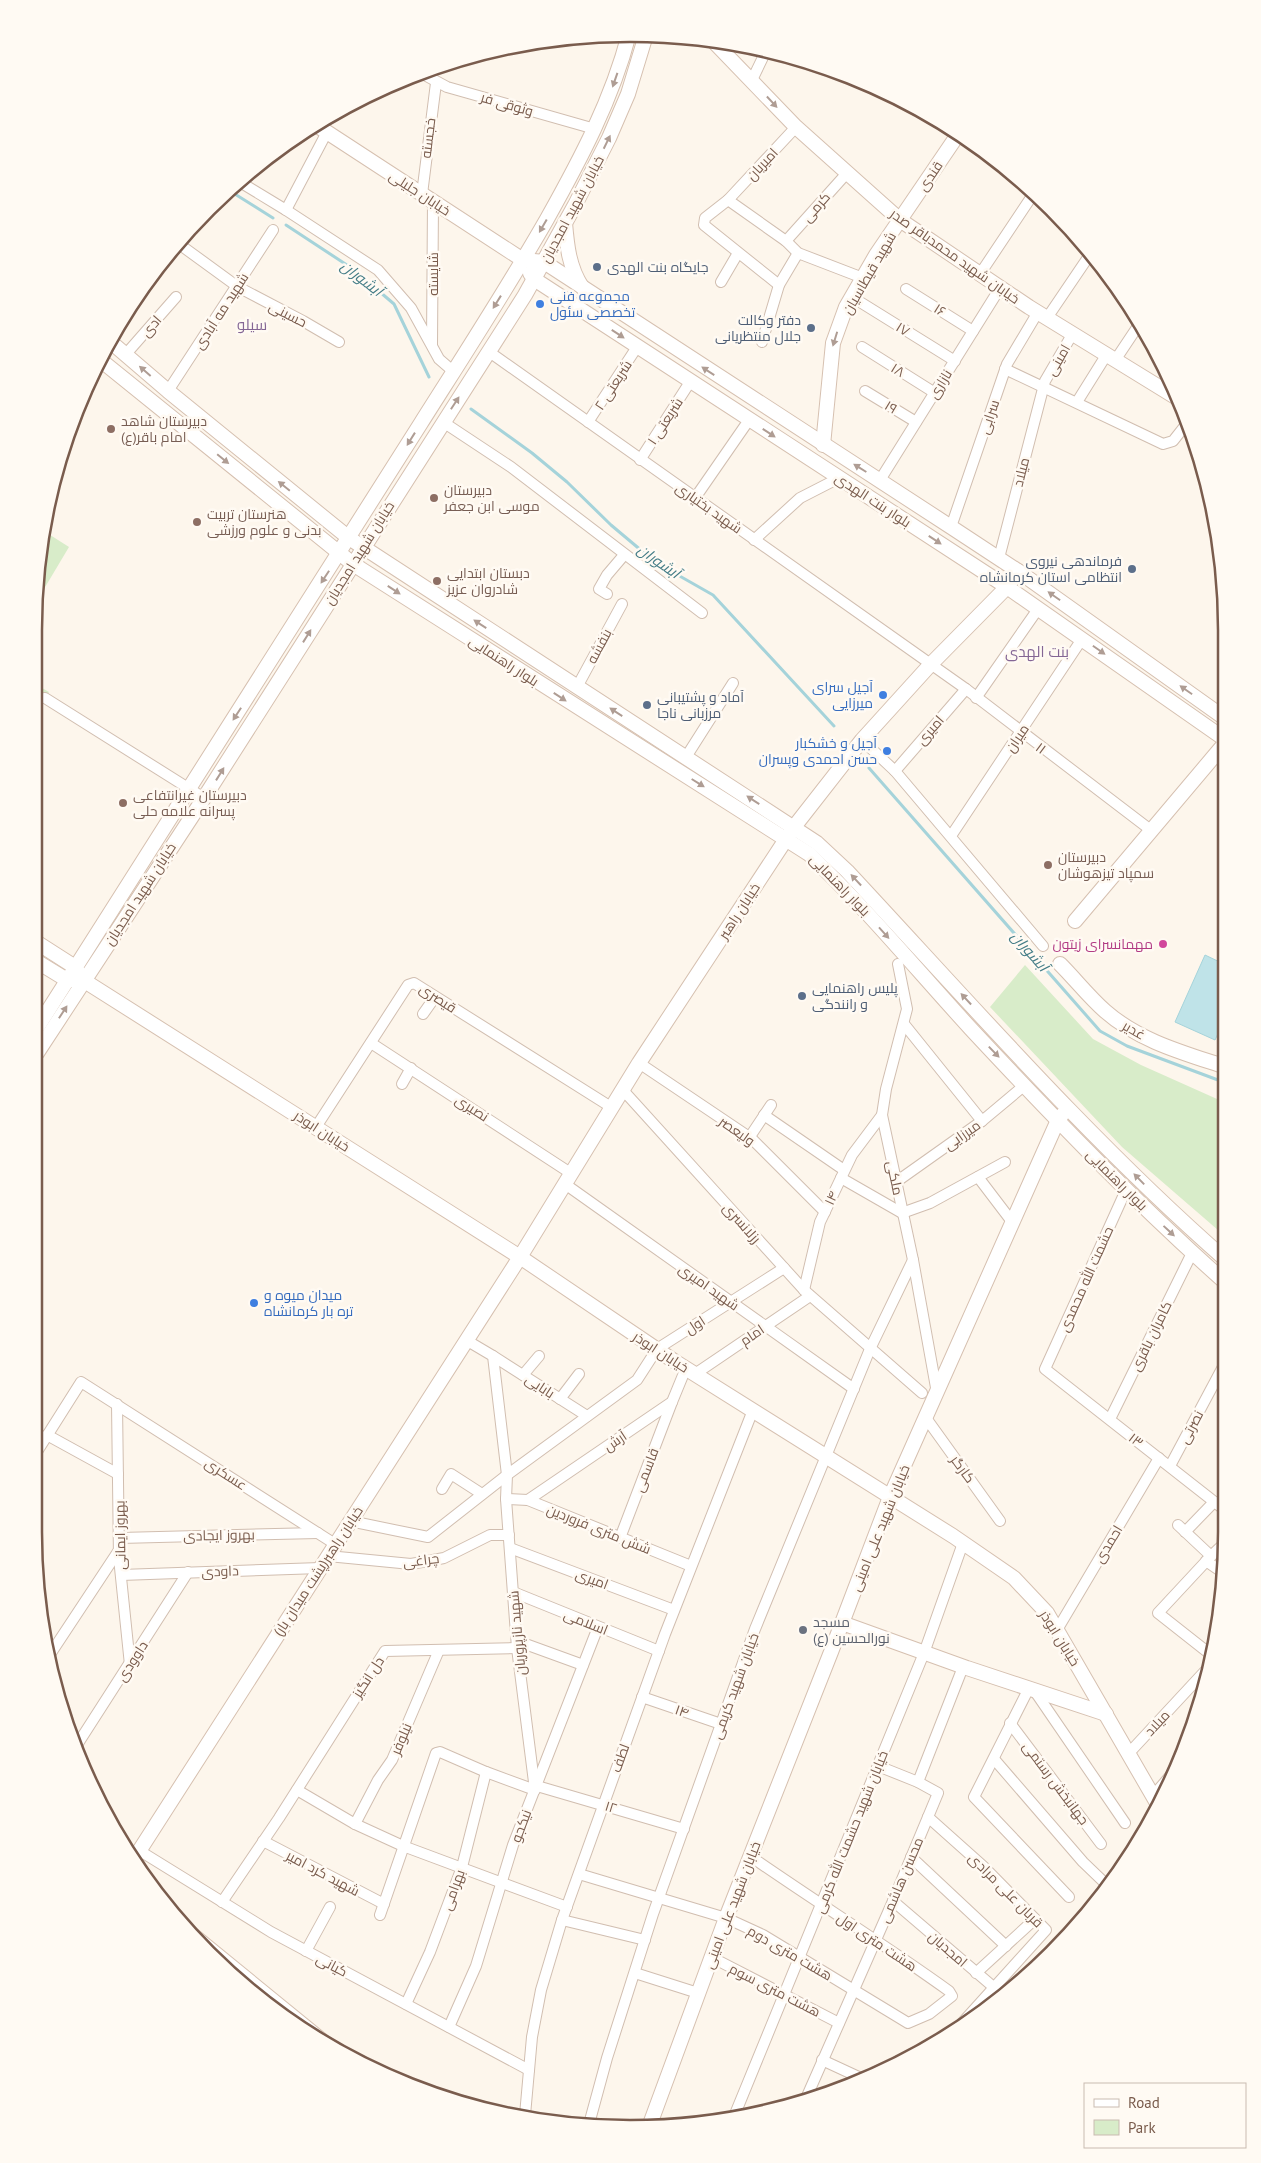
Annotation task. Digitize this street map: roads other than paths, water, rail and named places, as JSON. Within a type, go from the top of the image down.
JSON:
[{"type":"main road","name":"خیابان شهید امجدیان","points":[[42,1020],[339,554],[523,260],[575,169],[595,129],[608,100],[626,42]]},
{"type":"main road","name":"خیابان شهید امجدیان","points":[[42,1045],[204,798],[534,279],[609,138],[628,94],[644,43]]},
{"type":"main road","name":"خیابان شهید محمدباقر صدر","points":[[722,50],[796,127],[900,220],[1042,315],[1112,356],[1168,392]]},
{"type":"main road","name":"خیابان جلیلی","points":[[323,130],[523,260]]},
{"type":"main road","name":"قندی","points":[[900,220],[955,141]]},
{"type":"main road","name":"شهید قیطاسیان","points":[[823,445],[832,343],[852,297],[900,220]]},
{"type":"main road","points":[[565,223],[570,262],[584,290]]},
{"type":"main road","points":[[523,260],[544,262]]},
{"type":"main road","name":"بلوار بنت الهدی","points":[[523,260],[534,279],[1007,587],[1218,735]]},
{"type":"main road","name":"بلوار بنت الهدی","points":[[544,262],[725,382],[999,558],[1218,712]]},
{"type":"main road","name":"بلوار راهنمایی","points":[[116,346],[168,391],[349,538],[686,757],[790,833],[809,854],[846,888],[958,1015],[1058,1120],[1126,1190],[1218,1276]]},
{"type":"main road","name":"بلوار راهنمایی","points":[[106,364],[353,564],[790,833],[818,843],[847,871],[1146,1187],[1218,1253]]},
{"type":"main road","points":[[715,398],[725,382]]},
{"type":"main road","name":"خیابان راهبر","points":[[503,1283],[622,1088],[790,833],[862,740],[930,665],[1007,587],[1018,571]]},
{"type":"main road","points":[[1075,921],[1152,832],[1218,751]]},
{"type":"main road","points":[[42,946],[75,967],[84,980]]},
{"type":"main road","name":"غدیر","points":[[1060,964],[1105,1011],[1129,1028],[1158,1043],[1218,1064]]},
{"type":"main road","points":[[42,965],[67,980],[84,980]]},
{"type":"main road","name":"خیابان ابوذر","points":[[84,980],[520,1257],[690,1371],[890,1496],[1014,1578],[1047,1613],[1155,1799]]},
{"type":"main road","name":"خیابان شهید علی امینی","points":[[652,2119],[711,1957],[890,1496],[1058,1120],[1069,1107]]},
{"type":"main road","name":"خیابان راهبر(پشت میدان بار)","points":[[138,1853],[503,1283]]},
{"type":"main road","points":[[842,1623],[963,1667],[1106,1714]]},
{"type":"street","points":[[752,80],[763,58]]},
{"type":"street","name":"وثوقی فر","points":[[429,78],[436,83],[595,129]]},
{"type":"street","name":"خجسته","points":[[428,198],[436,83]]},
{"type":"street","name":"امیریان","points":[[738,253],[704,226],[705,218],[728,200],[796,127]]},
{"type":"street","points":[[286,210],[321,131]]},
{"type":"street","name":"کرمی","points":[[786,241],[846,173]]},
{"type":"street","points":[[246,186],[378,270],[412,308],[439,359],[454,372]]},
{"type":"street","name":"شایسته","points":[[428,198],[432,347]]},
{"type":"street","points":[[980,274],[1030,199]]},
{"type":"street","points":[[728,200],[786,241],[798,253],[863,278]]},
{"type":"street","name":"شهید مه آبادی","points":[[168,391],[274,230]]},
{"type":"street","name":"حسینی","points":[[185,247],[238,287],[339,342]]},
{"type":"street","points":[[721,282],[738,253],[779,285]]},
{"type":"street","points":[[762,342],[779,285],[798,253]]},
{"type":"street","name":"سرابی","points":[[951,526],[1005,369],[1042,315],[1086,260]]},
{"type":"street","name":"نازاری","points":[[880,480],[1000,288]]},
{"type":"street","name":"۱۶","points":[[906,289],[974,331]]},
{"type":"street","name":"ادی","points":[[126,354],[176,297]]},
{"type":"street","name":"۱۷","points":[[852,297],[954,361]]},
{"type":"street","points":[[1077,402],[1135,329]]},
{"type":"street","name":"امینی","points":[[1043,386],[1073,333]]},
{"type":"street","name":"شریعتی ۲","points":[[588,422],[638,347]]},
{"type":"street","name":"۱۸","points":[[862,347],[935,393]]},
{"type":"street","name":"شهید بختیاری","points":[[488,351],[930,665]]},
{"type":"street","points":[[1005,369],[1164,444],[1173,441],[1183,429]]},
{"type":"street","name":"شریعتی ۱","points":[[640,460],[690,382]]},
{"type":"street","name":"میلاد","points":[[999,558],[1043,386]]},
{"type":"street","name":"۱۹","points":[[865,391],[916,422]]},
{"type":"street","points":[[695,498],[749,420]]},
{"type":"street","points":[[442,422],[511,467],[702,613]]},
{"type":"street","points":[[754,540],[800,498],[839,478]]},
{"type":"street","points":[[607,594],[598,589],[607,574],[624,555]]},
{"type":"street","name":"بنفشه","points":[[577,687],[622,604]]},
{"type":"street","points":[[976,698],[1038,609]]},
{"type":"street","name":"میران","points":[[951,836],[1082,638]]},
{"type":"street","name":"۱۱","points":[[930,665],[966,689],[1152,832]]},
{"type":"street","points":[[686,757],[733,683]]},
{"type":"street","name":"امیری","points":[[895,771],[966,689]]},
{"type":"street","points":[[45,698],[204,798]]},
{"type":"street","points":[[862,740],[895,771],[1043,946]]},
{"type":"street","name":"ملکی","points":[[898,964],[907,1009],[886,1089],[882,1115],[913,1260],[937,1394]]},
{"type":"street","name":"قیصری","points":[[316,1127],[410,983],[414,983],[612,1107]]},
{"type":"street","points":[[423,1014],[434,996]]},
{"type":"street","points":[[904,1024],[982,1121]]},
{"type":"street","name":"نصیری","points":[[371,1043],[411,1068],[568,1179]]},
{"type":"street","name":"ولیعصر","points":[[639,1062],[749,1138],[825,1212]]},
{"type":"street","points":[[402,1084],[411,1068]]},
{"type":"street","name":"میرزایی","points":[[896,1182],[982,1121],[1025,1085]]},
{"type":"street","name":"رزلانسری","points":[[622,1088],[807,1293],[922,1393]]},
{"type":"street","points":[[749,1138],[771,1105]]},
{"type":"street","name":"۱۴","points":[[807,1293],[820,1222],[852,1154],[882,1115]]},
{"type":"street","points":[[764,1116],[842,1174],[902,1213],[930,1203],[1005,1162]]},
{"type":"street","points":[[978,1177],[1013,1223]]},
{"type":"street","name":"شهید امیری","points":[[568,1179],[731,1302],[854,1389]]},
{"type":"street","name":"حشمت الله محمدی","points":[[1045,1369],[1126,1190]]},
{"type":"street","name":"کامران باقری","points":[[1110,1419],[1192,1253]]},
{"type":"street","name":"خیابان شهید کریمی","points":[[590,2119],[607,2058],[659,1898],[755,1629],[870,1349],[913,1260]]},
{"type":"street","name":"اول","points":[[657,1349],[784,1268]]},
{"type":"street","name":"امام","points":[[690,1371],[765,1326],[807,1293]]},
{"type":"street","points":[[466,1340],[494,1356]]},
{"type":"street","points":[[350,1521],[428,1537],[507,1475],[637,1380],[657,1349]]},
{"type":"street","name":"بابایی","points":[[494,1356],[587,1416]]},
{"type":"street","name":"شهید نازپروریان","points":[[494,1356],[507,1475],[506,1499],[517,1644],[536,1788]]},
{"type":"street","points":[[523,1375],[539,1356]]},
{"type":"street","name":"۱۳","points":[[1045,1369],[1218,1505]]},
{"type":"street","points":[[672,1402],[690,1371]]},
{"type":"street","points":[[560,1399],[579,1374]]},
{"type":"street","name":"نصرتی","points":[[1170,1466],[1218,1377]]},
{"type":"street","name":"عسکری","points":[[47,1435],[81,1382],[318,1533],[331,1550]]},
{"type":"street","name":"آرش","points":[[528,1500],[672,1402]]},
{"type":"street","name":"قاسمی","points":[[620,1538],[672,1402]]},
{"type":"street","name":"بهروز ایمانی","points":[[117,1404],[121,1575],[130,1665]]},
{"type":"street","name":"لطف","points":[[525,2110],[532,2036],[541,1990],[562,1920],[674,1610],[753,1410]]},
{"type":"street","name":"کارگر","points":[[926,1418],[1000,1521]]},
{"type":"street","points":[[42,1443],[47,1435],[118,1474]]},
{"type":"street","name":"احمدی","points":[[1057,1630],[1159,1458]]},
{"type":"street","points":[[442,1489],[450,1474],[482,1494]]},
{"type":"street","name":"شش متری فروردین","points":[[506,1499],[528,1500],[691,1566]]},
{"type":"street","points":[[1214,1502],[1182,1529],[1217,1566]]},
{"type":"street","name":"بهروز ایجادی","points":[[120,1544],[318,1533]]},
{"type":"street","name":"چراغی","points":[[331,1550],[411,1564],[444,1558],[490,1535],[509,1535]]},
{"type":"street","name":"خیابان شهید حشمت الله کرمی","points":[[737,2110],[924,1653],[963,1543]]},
{"type":"street","points":[[54,1648],[120,1544]]},
{"type":"street","name":"امیری","points":[[510,1548],[674,1610]]},
{"type":"street","points":[[1206,1651],[1158,1613],[1218,1550]]},
{"type":"street","name":"داودی","points":[[121,1575],[320,1568]]},
{"type":"street","name":"داوودی","points":[[80,1740],[188,1572]]},
{"type":"street","name":"اسلامی","points":[[513,1592],[659,1651]]},
{"type":"street","name":"نیکجو","points":[[449,2027],[476,1966],[514,1845],[598,1627]]},
{"type":"street","points":[[517,1644],[583,1665]]},
{"type":"street","name":"دل انگیز","points":[[222,1902],[297,1790],[381,1655],[385,1652],[517,1644]]},
{"type":"street","name":"نیلوفر","points":[[355,1824],[378,1780],[392,1760],[438,1650]]},
{"type":"street","points":[[878,1766],[918,1782],[963,1667]]},
{"type":"street","name":"میلاد","points":[[1129,1753],[1200,1676]]},
{"type":"street","points":[[1069,1897],[974,1797],[1010,1723],[1032,1689],[1125,1823]]},
{"type":"street","name":"۱۴","points":[[642,1697],[721,1724]]},
{"type":"street","name":"جهانبخش رستمی","points":[[1010,1723],[1101,1844]]},
{"type":"street","points":[[380,1915],[436,1753],[440,1752],[486,1772],[536,1788]]},
{"type":"street","points":[[994,1759],[1083,1862],[1103,1881]]},
{"type":"street","name":"بهرامی","points":[[406,2004],[430,1952],[462,1867],[486,1772]]},
{"type":"street","name":"محسن هاشمی","points":[[810,2092],[822,2060],[893,1901],[938,1793],[918,1782]]},
{"type":"street","name":"۱۲","points":[[536,1788],[604,1805],[684,1829]]},
{"type":"street","points":[[297,1790],[355,1824],[403,1846],[567,1907]]},
{"type":"street","name":"قربان علی مرادی","points":[[928,1817],[984,1867],[1046,1930],[974,2009]]},
{"type":"street","name":"شهید کرد امیر","points":[[263,1841],[384,1904]]},
{"type":"street","name":"هشت متری اول","points":[[750,1856],[820,1905],[875,1938],[949,1991],[952,1996]]},
{"type":"street","name":"کیانی","points":[[141,1857],[222,1902],[271,1932],[529,2070]]},
{"type":"street","points":[[911,1857],[1006,1946]]},
{"type":"street","name":"هشت متری دوم","points":[[579,1874],[726,1918],[763,1935],[908,2023],[929,2014],[952,1996]]},
{"type":"street","name":"امجدیان","points":[[893,1901],[998,1991]]},
{"type":"street","points":[[306,1951],[330,1907]]},
{"type":"street","points":[[976,1973],[1035,1919]]},
{"type":"street","points":[[562,1920],[645,1940]]},
{"type":"street","name":"هشت متری سوم","points":[[711,1957],[839,2022]]},
{"type":"street","points":[[635,1973],[698,1993]]},
{"type":"street","points":[[822,2060],[856,2076]]},
{"type":"water","points":[[1205,955],[1218,961],[1218,1034],[1215,1040],[1175,1022]]},
{"type":"waterway","name":"آبشوران","points":[[236,195],[273,218]]},
{"type":"waterway","name":"آبشوران","points":[[286,225],[353,269],[394,304],[429,377]]},
{"type":"waterway","name":"آبشوران","points":[[471,409],[532,453],[567,482],[611,525],[655,562],[713,595],[834,726]]},
{"type":"waterway","name":"آبشوران","points":[[869,768],[1100,1031],[1127,1046],[1218,1080]]},
{"type":"place","name":"جایگاه بنت الهدی","points":[[597,267]]},
{"type":"place","name":"مجموعه فنی تخصصی سئول","points":[[540,304]]},
{"type":"place","name":"دفتر وکالت جلال منتظریانی","points":[[811,328]]},
{"type":"place","name":"دبیرستان شاهد امام باقر(ع)","points":[[111,429]]},
{"type":"place","name":"دبیرستان موسی ابن جعفر","points":[[434,498]]},
{"type":"place","name":"هنرستان تربیت بدنی و علوم ورزشی","points":[[197,522]]},
{"type":"place","name":"فرماندهی نیروی انتظامی استان کرمانشاه","points":[[1132,569]]},
{"type":"place","name":"دبستان ابتدایی شادروان عزیز","points":[[437,581]]},
{"type":"place","name":"آجیل سرای میرزایی","points":[[883,695]]},
{"type":"place","name":"آماد و پشتیبانی مرزبانی ناجا","points":[[647,705]]},
{"type":"place","name":"آجیل و خشکبار حسن احمدی وپسران","points":[[887,751]]},
{"type":"place","name":"دبیرستان غیرانتفاعی پسرانه علامه حلی","points":[[123,803]]},
{"type":"place","name":"دبیرستان سمپاد تیزهوشان","points":[[1048,865]]},
{"type":"place","name":"مهمانسرای زیتون","points":[[1163,944]]},
{"type":"place","name":"پلیس راهنمایی و رانندگی","points":[[802,996]]},
{"type":"place","name":"میدان میوه و تره بار کرمانشاه","points":[[254,1303]]},
{"type":"place","name":"مسجد نورالحسین (ع)","points":[[803,1630]]},
{"type":"district","name":"سیلو","points":[[252,324]]},
{"type":"district","name":"بنت الهدی","points":[[1037,651]]}]
